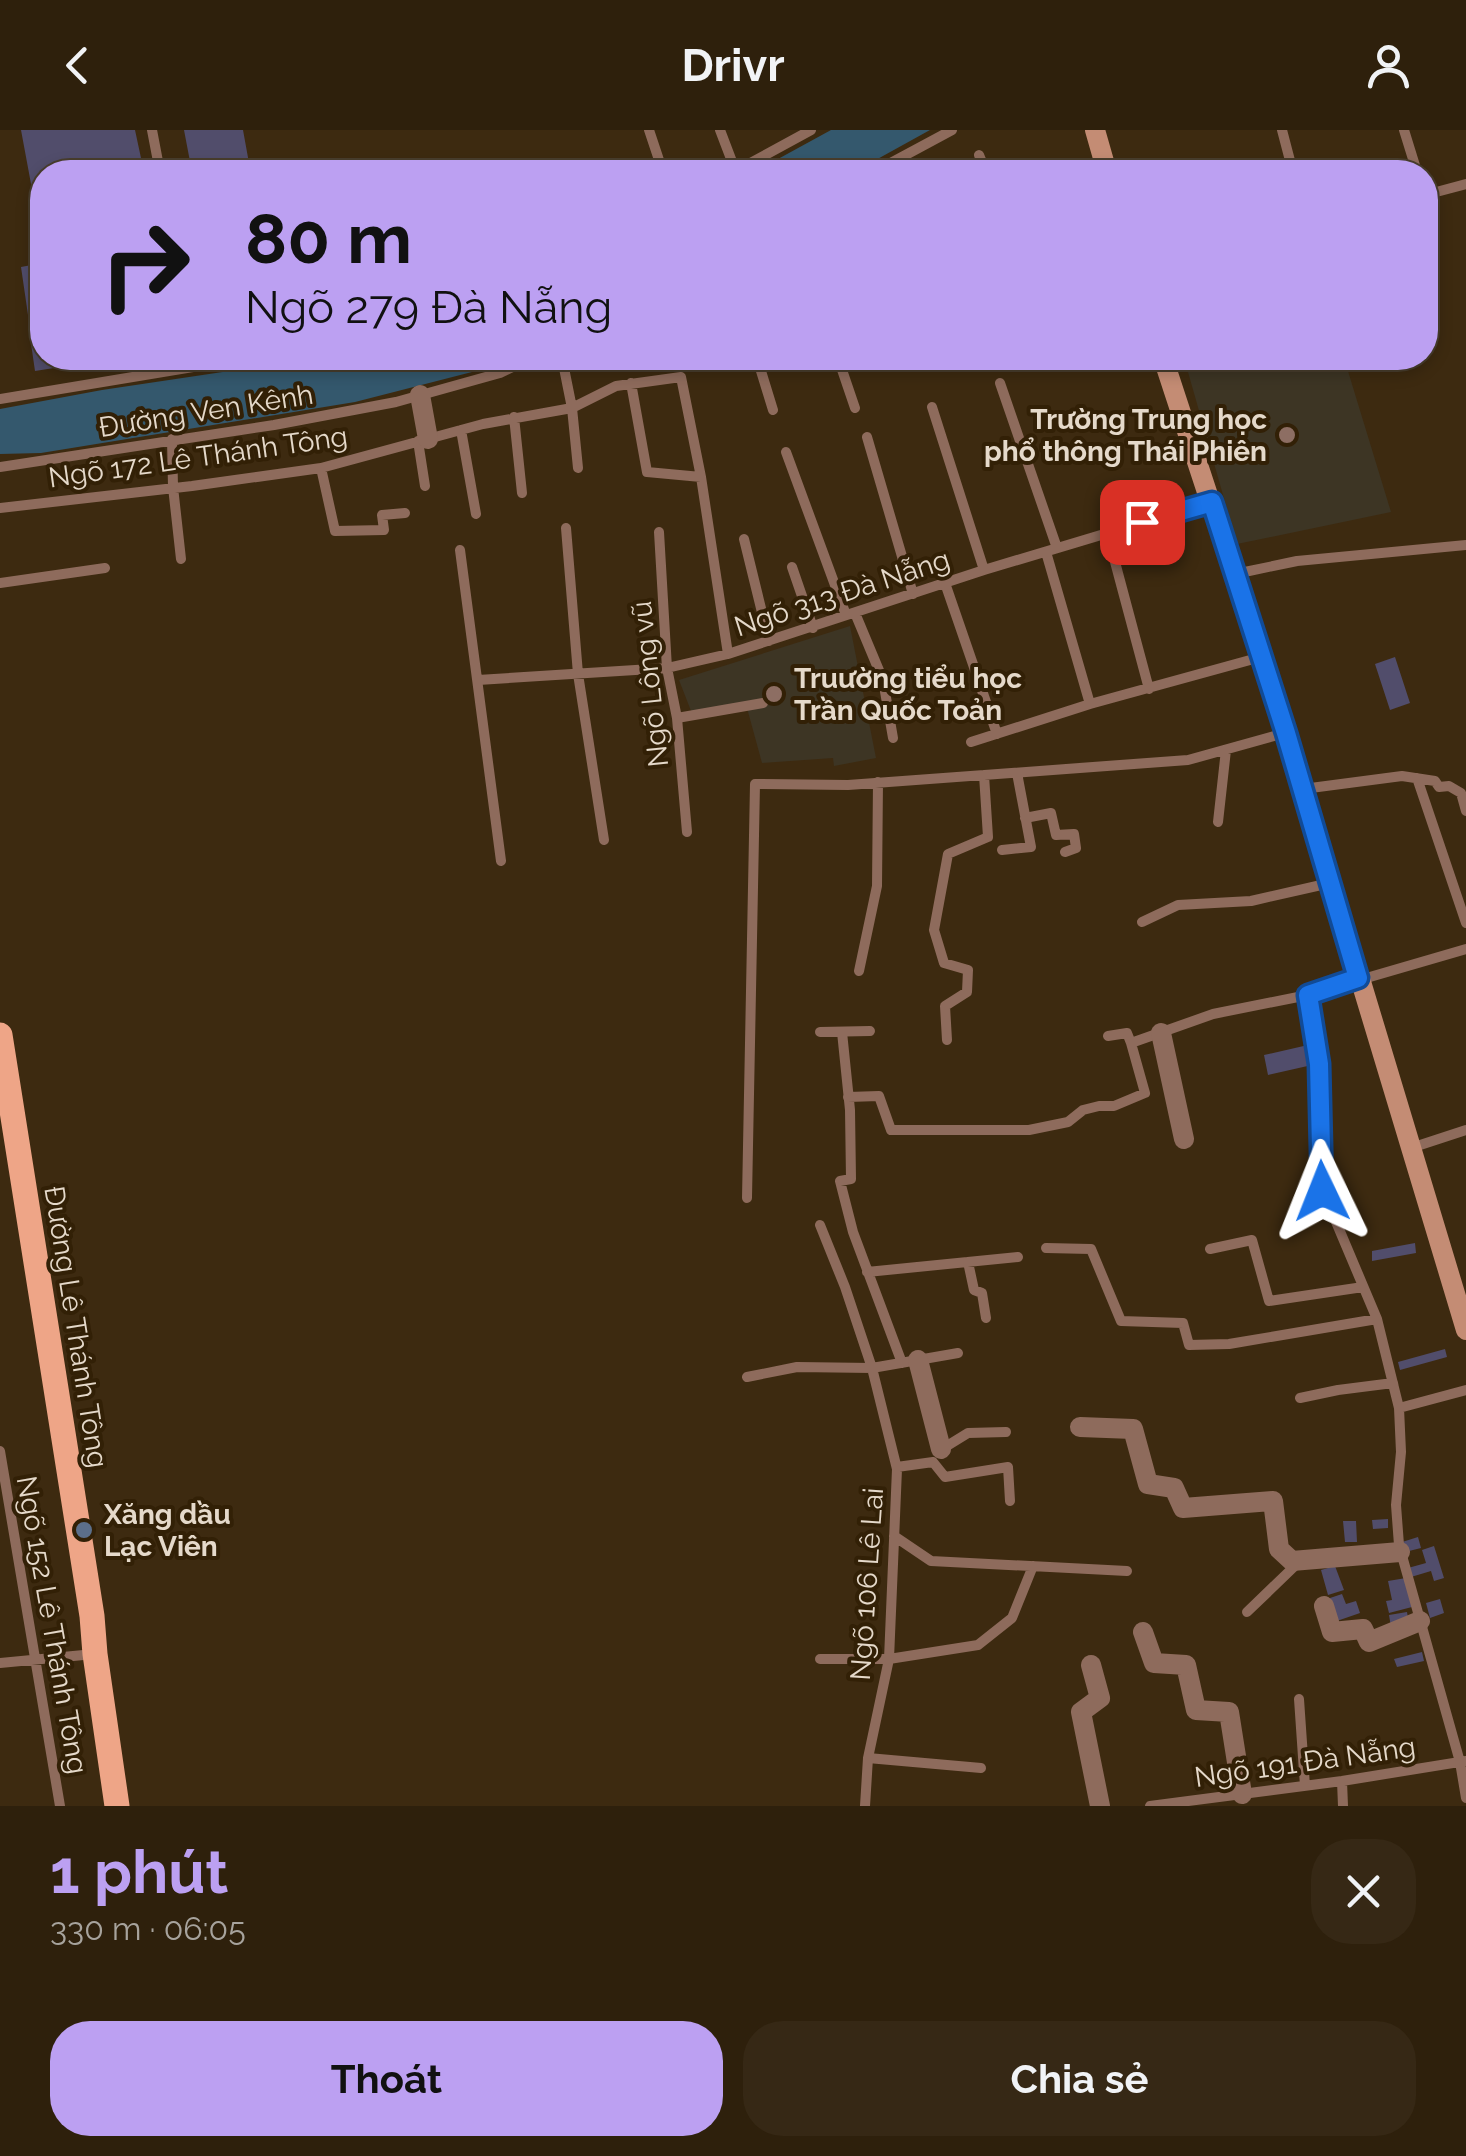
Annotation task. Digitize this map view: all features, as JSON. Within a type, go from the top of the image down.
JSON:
[{"type":"main road","points":[[1095,130],[1104,160]]},
{"type":"main road","points":[[1168,370],[1286,733],[1464,1318]]},
{"type":"main road","name":"Đường Lê Thánh Tông","points":[[0,1036],[92,1616],[118,1806]]},
{"type":"street","points":[[420,396],[423,440]]},
{"type":"street","points":[[1160,1032],[1184,1139]]},
{"type":"street","points":[[910,1361],[937,1456]]},
{"type":"street","points":[[1080,1427],[1133,1429],[1148,1484],[1174,1488],[1183,1508],[1272,1501],[1279,1549],[1292,1561],[1400,1552]]},
{"type":"street","points":[[1324,1606],[1332,1632],[1363,1630],[1370,1642],[1420,1621]]},
{"type":"street","points":[[1144,1632],[1154,1663],[1186,1666],[1196,1710],[1229,1712],[1242,1794]]},
{"type":"street","points":[[1091,1665],[1100,1698],[1081,1712],[1100,1806]]},
{"type":"lane","points":[[152,130],[158,160]]},
{"type":"lane","points":[[649,130],[659,160]]},
{"type":"lane","points":[[720,130],[731,160]]},
{"type":"lane","points":[[754,160],[794,134],[811,130]]},
{"type":"lane","points":[[896,160],[952,130]]},
{"type":"lane","points":[[1282,130],[1290,160]]},
{"type":"lane","points":[[1404,130],[1413,160]]},
{"type":"lane","points":[[979,155],[981,160]]},
{"type":"lane","points":[[1438,192],[1466,184]]},
{"type":"lane","points":[[0,399],[150,370]]},
{"type":"lane","name":"Đường Ven Kênh","points":[[0,467],[315,418],[420,396],[506,370]]},
{"type":"lane","points":[[564,370],[578,468]]},
{"type":"lane","points":[[761,370],[773,410]]},
{"type":"lane","points":[[842,370],[855,408]]},
{"type":"lane","name":"Ngõ 172 Lê Thánh Tông","points":[[0,508],[321,468],[461,430],[572,408],[616,386],[681,377],[700,477]]},
{"type":"lane","points":[[631,384],[647,472],[700,477],[728,654]]},
{"type":"lane","points":[[1000,384],[1051,550],[1090,704]]},
{"type":"lane","points":[[932,407],[984,570]]},
{"type":"lane","points":[[514,418],[522,494]]},
{"type":"lane","points":[[461,430],[476,514]]},
{"type":"lane","points":[[867,437],[913,594]]},
{"type":"lane","points":[[172,439],[172,487],[181,559]]},
{"type":"lane","points":[[423,440],[425,486]]},
{"type":"lane","points":[[786,452],[850,614],[883,680],[893,738]]},
{"type":"lane","points":[[321,468],[335,530],[384,530],[382,515],[405,512]]},
{"type":"lane","name":"Ngõ 313 Đà Nẵng","points":[[478,680],[667,668],[728,654],[945,582],[1212,502]]},
{"type":"lane","points":[[566,528],[578,674],[604,840]]},
{"type":"lane","name":"Ngõ Lông vũ","points":[[659,532],[667,668],[677,718],[687,832]]},
{"type":"lane","points":[[1107,532],[1149,689]]},
{"type":"lane","points":[[744,539],[769,641]]},
{"type":"lane","points":[[1235,574],[1297,561],[1466,545]]},
{"type":"lane","points":[[460,550],[501,861]]},
{"type":"lane","points":[[792,567],[812,628]]},
{"type":"lane","points":[[0,583],[105,568]]},
{"type":"lane","points":[[945,582],[996,734]]},
{"type":"lane","points":[[971,742],[1090,704],[1262,657]]},
{"type":"lane","points":[[677,718],[763,703]]},
{"type":"lane","points":[[747,1198],[755,784],[878,782],[1188,760],[1286,733]]},
{"type":"lane","points":[[1218,822],[1226,750]]},
{"type":"lane","points":[[1002,850],[1031,847],[1016,773]]},
{"type":"lane","points":[[948,1040],[945,1006],[967,992],[968,970],[944,963],[934,930],[948,854],[988,837],[984,775]]},
{"type":"lane","points":[[1303,789],[1402,776],[1417,778],[1435,781],[1439,787],[1450,786],[1460,794],[1466,811]]},
{"type":"lane","points":[[1417,778],[1466,923]]},
{"type":"lane","points":[[858,971],[876,886],[878,782]]},
{"type":"lane","points":[[1025,818],[1051,813],[1056,836],[1074,834],[1076,848],[1066,852]]},
{"type":"lane","points":[[1142,922],[1178,905],[1251,900],[1330,883]]},
{"type":"lane","points":[[1132,1043],[1213,1014],[1308,995],[1466,949]]},
{"type":"lane","points":[[1308,995],[1319,1064],[1322,1191],[1376,1319],[1393,1382],[1399,1408],[1401,1452],[1396,1505],[1400,1552],[1463,1762],[1466,1798]]},
{"type":"lane","points":[[820,1032],[870,1031]]},
{"type":"lane","points":[[842,1032],[851,1178],[840,1180],[867,1272],[910,1361]]},
{"type":"lane","points":[[848,1097],[879,1096],[891,1130],[1030,1130],[1068,1122],[1083,1110],[1114,1106],[1146,1093],[1127,1033],[1108,1036]]},
{"type":"lane","points":[[1410,1148],[1466,1130]]},
{"type":"lane","name":"Ngõ 106 Lê Lai","points":[[820,1224],[872,1368],[897,1468],[888,1659],[868,1758],[865,1806]]},
{"type":"lane","points":[[1210,1248],[1252,1240],[1269,1301],[1363,1287]]},
{"type":"lane","points":[[1046,1248],[1091,1248],[1121,1321],[1183,1323],[1189,1345],[1229,1344],[1376,1319]]},
{"type":"lane","points":[[867,1272],[1018,1257]]},
{"type":"lane","points":[[968,1262],[974,1290],[982,1293],[986,1318]]},
{"type":"lane","points":[[747,1376],[797,1368],[872,1368],[958,1353]]},
{"type":"lane","points":[[1300,1398],[1393,1382]]},
{"type":"lane","points":[[1399,1408],[1466,1390]]},
{"type":"lane","points":[[897,1468],[937,1456],[968,1434],[1006,1432]]},
{"type":"lane","name":"Ngõ 152 Lê Thánh Tông","points":[[0,1451],[60,1806]]},
{"type":"lane","points":[[937,1456],[945,1477],[1008,1467],[1010,1501]]},
{"type":"lane","points":[[0,1532],[13,1530]]},
{"type":"lane","points":[[894,1536],[931,1561],[1126,1570]]},
{"type":"lane","points":[[1247,1612],[1301,1560]]},
{"type":"lane","points":[[820,1660],[888,1659],[978,1645],[1012,1618],[1033,1566]]},
{"type":"lane","points":[[0,1663],[95,1654]]},
{"type":"lane","points":[[1300,1700],[1305,1786]]},
{"type":"lane","points":[[868,1758],[981,1768]]},
{"type":"lane","name":"Ngõ 191 Đà Nẵng","points":[[1150,1806],[1200,1803],[1463,1762]]},
{"type":"lane","points":[[1342,1781],[1343,1806]]},
{"type":"shaded area","name":"Trường Trung học phổ thông Thái Phiên","points":[[1187,370],[1348,370],[1391,512],[1237,544]]},
{"type":"shaded area","name":"Truường tiểu học Trần Quốc Toản","points":[[850,626],[876,758],[834,766],[833,758],[762,763],[747,708],[693,716],[679,680]]},
{"type":"water","points":[[831,130],[930,130],[876,160],[776,160]]},
{"type":"water","points":[[236,370],[477,370],[355,402],[41,453],[0,454],[0,409]]},
{"type":"building","points":[[21,130],[135,130],[141,160],[30,160],[30,178]]},
{"type":"building","points":[[184,130],[243,130],[248,160],[190,160]]},
{"type":"building","points":[[30,265],[30,315],[28,315],[21,267]]},
{"type":"building","points":[[1395,657],[1410,703],[1390,710],[1375,664]]},
{"type":"building","points":[[1308,1045],[1312,1065],[1268,1075],[1264,1055]]},
{"type":"building","points":[[1415,1243],[1416,1253],[1372,1261],[1372,1251]]},
{"type":"building","points":[[1445,1349],[1447,1357],[1400,1370],[1398,1362]]},
{"type":"building","points":[[1388,1519],[1388,1528],[1373,1529],[1372,1520]]},
{"type":"building","points":[[1343,1521],[1356,1521],[1357,1542],[1345,1542]]},
{"type":"building","points":[[1418,1537],[1421,1548],[1401,1553],[1399,1543]]},
{"type":"building","points":[[1434,1546],[1444,1578],[1434,1581],[1431,1571],[1411,1577],[1408,1568],[1426,1563],[1422,1550]]},
{"type":"building","points":[[1335,1566],[1344,1590],[1328,1595],[1321,1570]]},
{"type":"building","points":[[1406,1578],[1412,1607],[1389,1613],[1386,1601],[1392,1600],[1388,1581]]},
{"type":"building","points":[[1342,1594],[1346,1604],[1356,1601],[1360,1613],[1334,1622],[1327,1599]]},
{"type":"building","points":[[1440,1599],[1444,1613],[1430,1618],[1426,1603]]},
{"type":"building","points":[[1407,1612],[1409,1624],[1391,1627],[1389,1615]]},
{"type":"building","points":[[1422,1652],[1424,1661],[1397,1667],[1394,1659]]},
{"type":"place","name":"Trường Trung học phổ thông Thái Phiên","points":[[1287,435]]},
{"type":"place","name":"Truường tiểu học Trần Quốc Toản","points":[[774,694]]},
{"type":"place","name":"Xăng dầu Lạc Viên","points":[[84,1530]]},
{"type":"route","points":[[1142,522],[1212,502],[1286,733],[1358,978],[1308,995],[1319,1064],[1322,1191]]}]
